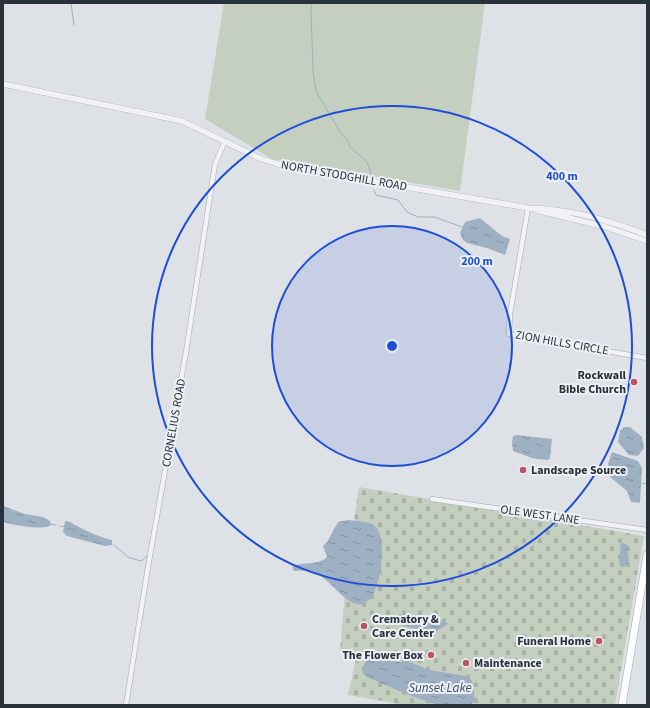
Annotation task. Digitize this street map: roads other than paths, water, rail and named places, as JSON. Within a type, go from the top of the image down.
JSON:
[{"type":"main road","points":[[622,705],[647,555]]},
{"type":"street","name":"NORTH STODGHILL ROAD","points":[[3,84],[182,121],[260,158],[292,168],[528,208],[606,227],[647,241]]},
{"type":"street","name":"CORNELIUS ROAD","points":[[126,705],[148,567],[186,352],[215,164],[225,141]]},
{"type":"street","name":"NORTH STODGHILL ROAD","points":[[528,208],[549,208],[586,215],[647,235]]},
{"type":"street","name":"ZION HILLS CIRCLE","points":[[528,208],[510,314],[509,334],[647,358]]},
{"type":"street","name":"OLE WEST LANE","points":[[432,499],[647,530]]},
{"type":"water","points":[[480,218],[502,236],[510,239],[505,255],[487,248],[467,243],[463,240],[460,233],[465,222]]},
{"type":"water","points":[[624,427],[630,427],[642,437],[644,448],[638,456],[629,455],[618,442],[620,431]]},
{"type":"water","points":[[517,435],[552,439],[550,458],[548,460],[532,458],[513,451],[513,436]]},
{"type":"water","points":[[612,452],[638,461],[642,468],[640,503],[631,502],[627,491],[610,477],[608,464]]},
{"type":"water","points":[[3,506],[25,514],[43,517],[50,521],[51,525],[47,527],[35,527],[20,526],[3,522]]},
{"type":"water","points":[[348,520],[373,524],[379,532],[381,542],[382,554],[379,580],[370,599],[363,604],[351,602],[318,574],[301,570],[294,571],[292,567],[301,564],[319,562],[327,557],[323,546],[327,542],[338,522]]},
{"type":"water","points":[[65,521],[112,540],[112,545],[105,546],[67,536],[63,532]]},
{"type":"water","points":[[622,543],[627,544],[629,562],[624,567],[620,566],[619,564],[620,546]]},
{"type":"water","points":[[398,615],[424,617],[449,624],[436,631],[430,632],[397,624],[395,622]]},
{"type":"water","name":"Sunset Lake","points":[[366,661],[400,662],[408,661],[429,670],[467,676],[472,681],[475,699],[471,705],[438,705],[414,697],[363,674],[362,668]]},
{"type":"waterway","points":[[71,3],[74,25]]},
{"type":"waterway","points":[[312,3],[313,72],[316,91],[340,132],[348,141],[350,147],[367,162],[371,173]]},
{"type":"waterway","points":[[374,190],[376,195],[398,200],[407,212],[418,217],[434,217],[462,227]]},
{"type":"waterway","points":[[641,483],[647,484]]},
{"type":"waterway","points":[[50,524],[56,525]]},
{"type":"waterway","points":[[60,526],[64,527]]},
{"type":"waterway","points":[[113,544],[128,557],[141,561],[147,556]]},
{"type":"place","name":"Rockwall Bible Church","points":[[634,382]]},
{"type":"place","name":"Landscape Source","points":[[523,470]]},
{"type":"place","name":"Crematory & Care Center","points":[[364,626]]},
{"type":"place","name":"Funeral Home","points":[[599,641]]},
{"type":"place","name":"The Flower Box","points":[[431,655]]},
{"type":"place","name":"Maintenance","points":[[466,663]]}]
